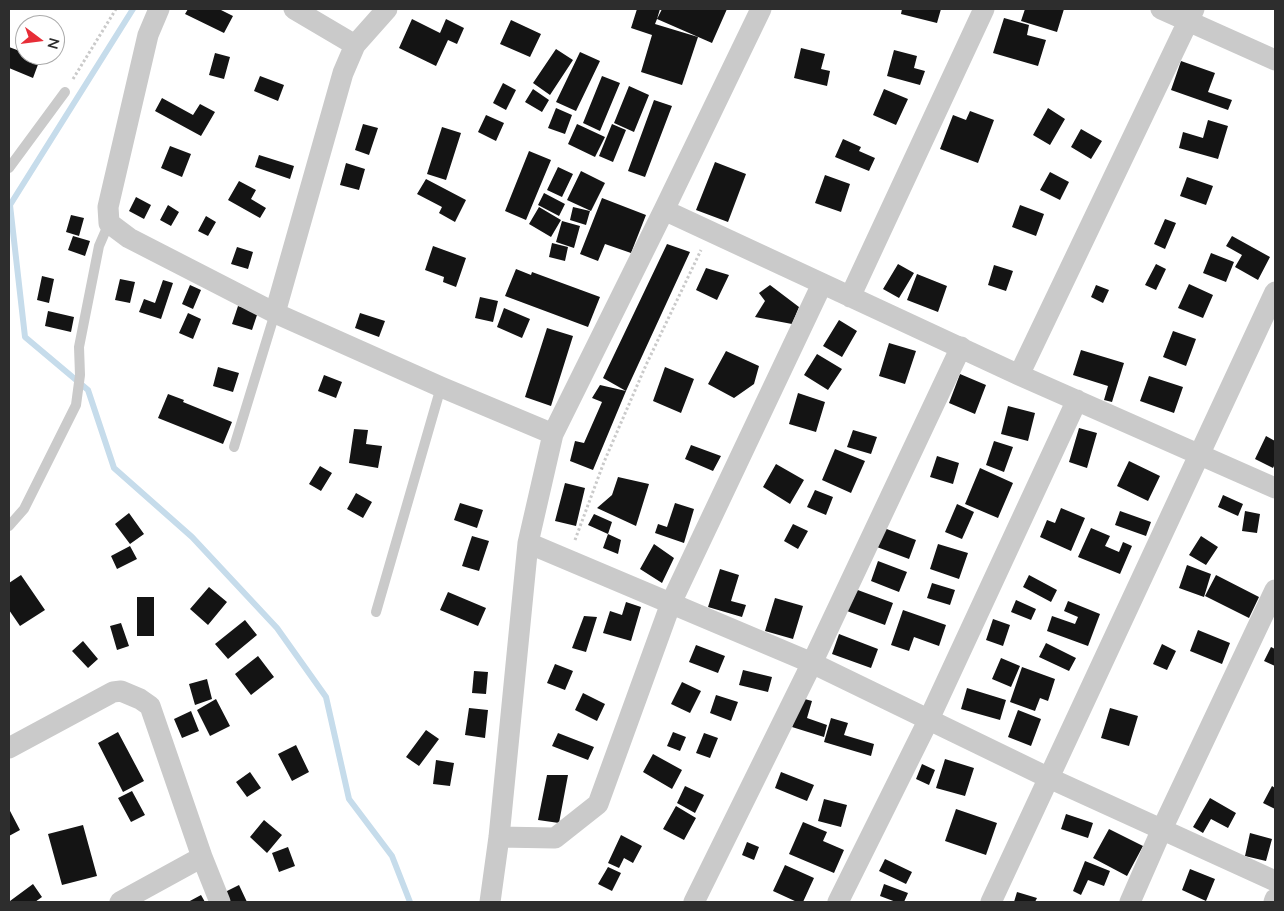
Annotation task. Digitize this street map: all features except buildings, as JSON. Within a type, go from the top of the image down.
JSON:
[{"type":"street","points":[[159,9],[148,35],[108,206],[109,223],[129,238],[275,313],[441,387],[554,434]]},
{"type":"street","points":[[294,9],[355,45]]},
{"type":"street","points":[[275,313],[343,73],[355,45],[388,9]]},
{"type":"street","points":[[490,902],[499,837],[528,543],[554,434],[761,9]]},
{"type":"street","points":[[850,297],[984,9]]},
{"type":"street","points":[[1161,9],[1191,15],[1275,60]]},
{"type":"street","points":[[1019,374],[1191,15]]},
{"type":"street","points":[[664,210],[1019,374],[1275,488]]},
{"type":"street","points":[[499,837],[555,838],[598,804],[671,603],[822,284]]},
{"type":"street","points":[[991,902],[1275,292]]},
{"type":"street","points":[[694,902],[812,663],[961,347]]},
{"type":"street","points":[[838,902],[929,719],[1077,400]]},
{"type":"street","points":[[528,543],[812,663],[1049,778],[1275,881]]},
{"type":"street","points":[[1130,902],[1162,829],[1275,590]]},
{"type":"street","points":[[9,748],[113,692],[121,691],[140,699],[150,706],[202,857],[220,902]]},
{"type":"street","points":[[120,902],[202,857]]},
{"type":"lane","points":[[9,168],[65,92]]},
{"type":"lane","points":[[9,526],[24,509],[76,405],[80,374],[79,347],[99,246],[109,223]]},
{"type":"lane","points":[[234,447],[275,313]]},
{"type":"lane","points":[[376,612],[441,387]]},
{"type":"path","points":[[65,92],[116,9]]},
{"type":"path","points":[[567,559],[611,444],[646,365],[710,232]]},
{"type":"waterway","points":[[133,9],[10,205],[25,337],[88,390],[114,468],[192,537],[277,628],[326,697],[349,799],[392,856],[410,902]]}]
